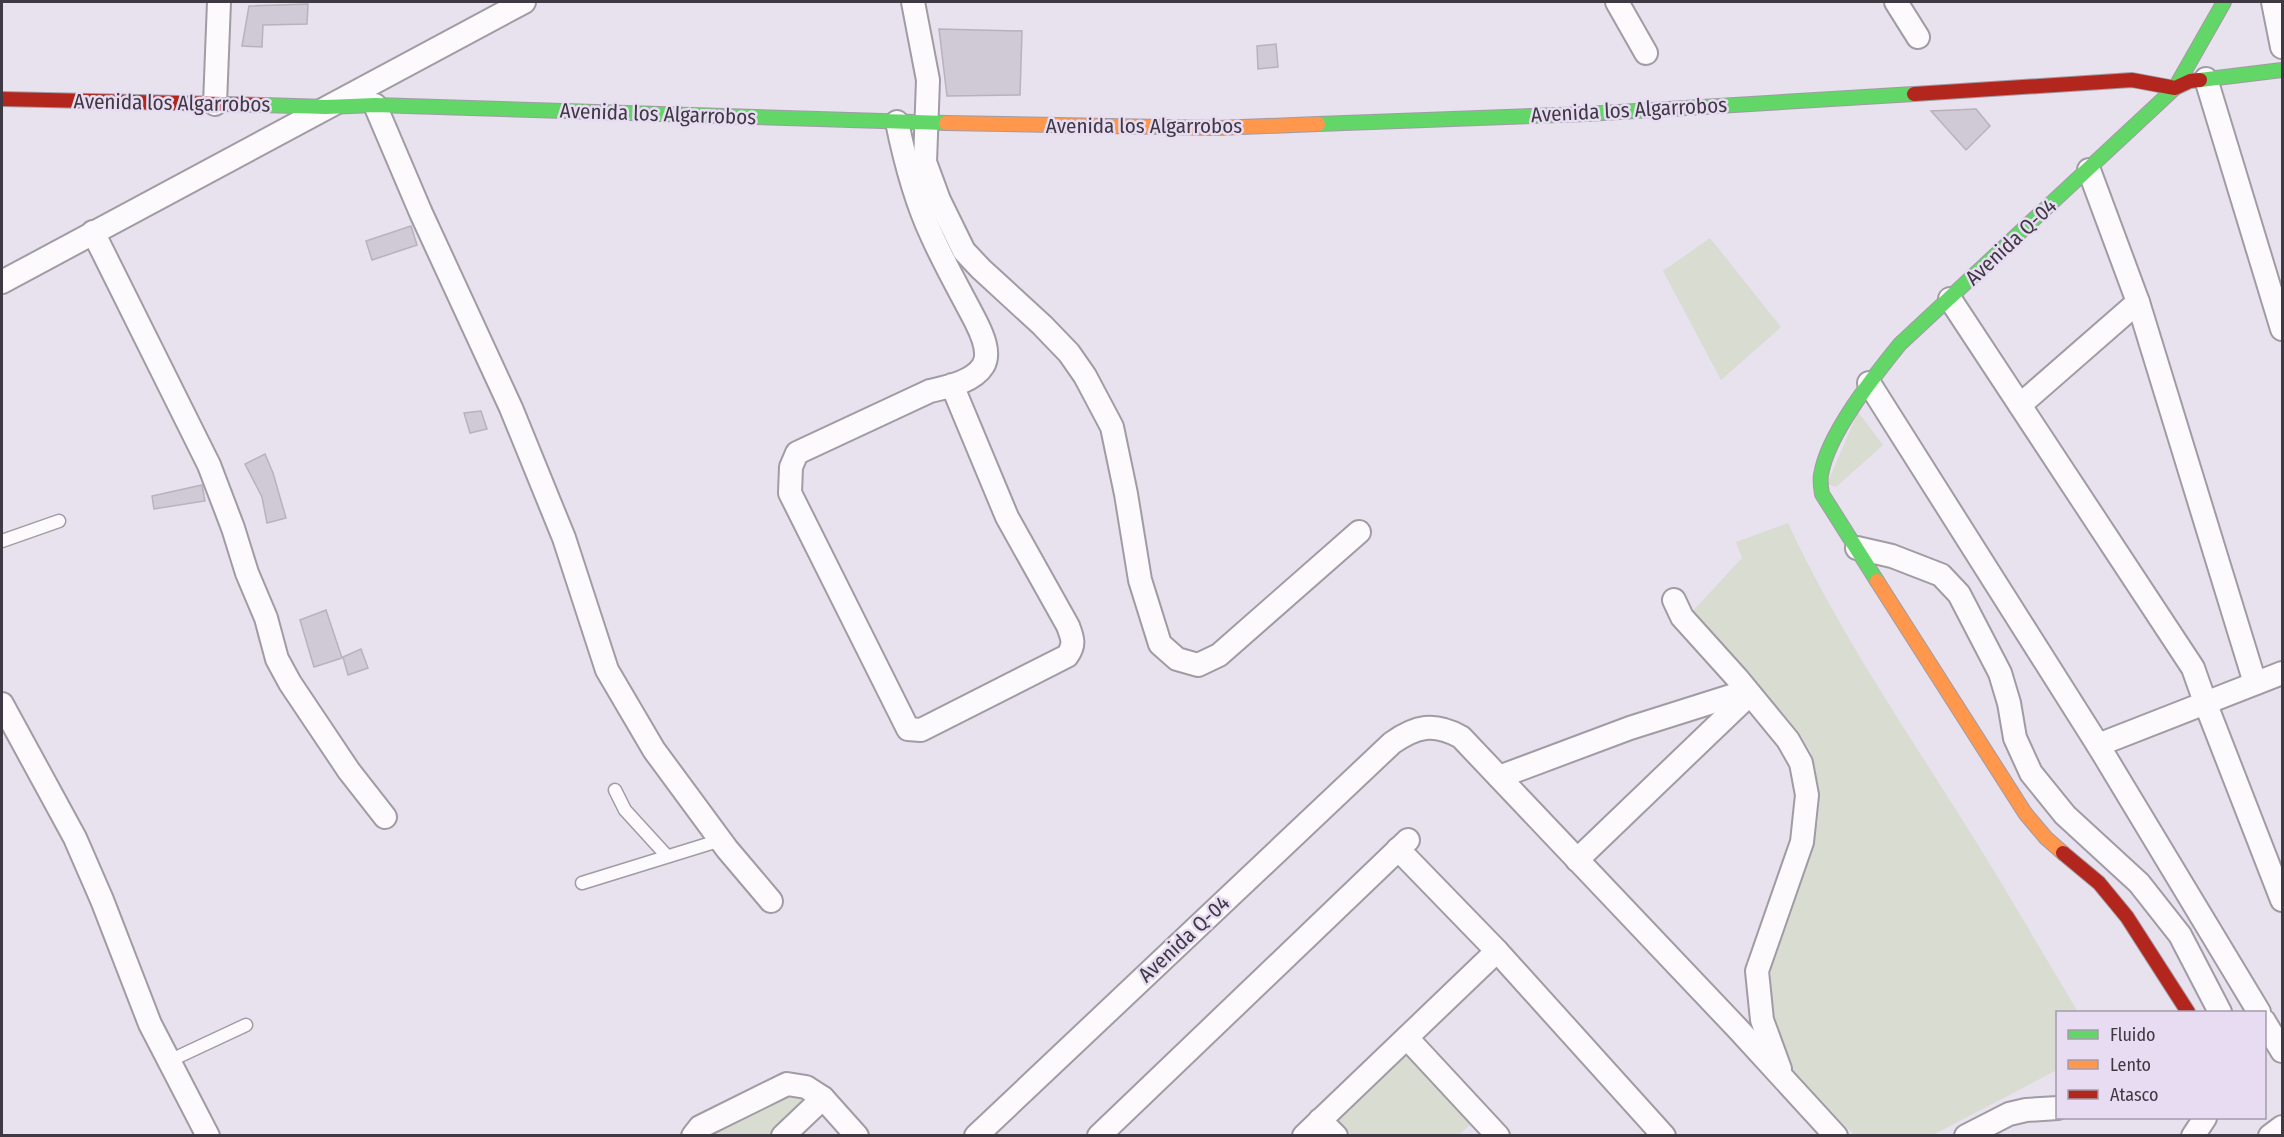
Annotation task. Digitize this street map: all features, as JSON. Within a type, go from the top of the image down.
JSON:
[{"type":"street","points":[[215,104],[219,2]]},
{"type":"street","points":[[2,282],[524,2]]},
{"type":"street","points":[[913,2],[928,80],[925,162],[939,200],[964,251],[1069,352],[1085,376],[1112,427],[1140,580],[1160,644],[1177,659],[1198,666],[1219,655],[1359,532]]},
{"type":"street","points":[[1617,2],[1646,53]]},
{"type":"street","points":[[1896,2],[1918,38]]},
{"type":"street","name":"Avenida Q-04","points":[[1857,548],[1822,494],[1820,478],[1824,461],[1845,420],[1869,383],[1900,344],[2175,88],[2224,2]]},
{"type":"street","points":[[2273,2],[2283,47]]},
{"type":"street","name":"Avenida los Algarrobos","points":[[2,99],[326,107],[375,105],[926,123],[1217,128],[1586,114],[2132,80],[2175,88],[2190,81],[2283,70]]},
{"type":"street","points":[[2206,79],[2283,328]]},
{"type":"street","points":[[375,105],[421,213],[515,419],[564,538],[606,670],[654,750],[721,840],[771,901]]},
{"type":"street","points":[[897,122],[907,168],[932,235],[980,329],[986,350],[983,365],[971,377],[930,391],[797,453],[791,467],[790,493],[908,729],[921,730],[1067,656],[1073,647],[1073,639],[1068,626],[1007,517],[952,385]]},
{"type":"street","points":[[2089,170],[2138,302],[2255,683]]},
{"type":"street","points":[[93,232],[210,465],[247,573],[266,618],[277,659],[290,683],[349,771],[385,817]]},
{"type":"street","points":[[1950,298],[2193,668],[2283,900]]},
{"type":"street","points":[[2020,405],[2138,302]]},
{"type":"street","points":[[1869,383],[2097,745],[2258,1011]]},
{"type":"street","points":[[1857,548],[2025,813],[2046,838],[2099,883],[2127,917],[2187,1011]]},
{"type":"street","points":[[1857,548],[1892,556],[1941,575],[1959,594],[2000,673],[2009,703],[2015,738],[2031,773],[2065,815],[2139,884],[2180,935],[2219,1011]]},
{"type":"street","points":[[1674,600],[1682,617],[1749,692],[1788,740],[1801,763],[1807,795],[1802,842],[1757,971],[1762,1020],[1785,1081]]},
{"type":"street","points":[[2097,745],[2283,673]]},
{"type":"street","points":[[1499,777],[1630,728],[1749,692]]},
{"type":"street","points":[[1577,860],[1749,692]]},
{"type":"street","points":[[2,704],[75,838],[102,900],[150,1024],[207,1136]]},
{"type":"street","name":"Avenida Q-04","points":[[976,1136],[1392,744],[1406,733],[1425,727],[1445,728],[1461,738],[1738,1029],[1836,1136]]},
{"type":"street","points":[[1099,1136],[1403,845],[1664,1136]]},
{"type":"street","points":[[1304,1136],[1328,1128],[1407,1038],[1497,951]]},
{"type":"street","points":[[2266,1023],[2283,1051]]},
{"type":"street","points":[[1407,1038],[1485,1131]]},
{"type":"street","points":[[693,1136],[700,1128],[787,1084],[806,1087],[823,1098],[857,1136]]},
{"type":"street","points":[[783,1136],[823,1098]]},
{"type":"street","points":[[1966,1136],[2009,1114],[2025,1110],[2056,1108]]},
{"type":"street","points":[[2193,1136],[2204,1119]]},
{"type":"street","points":[[2270,1136],[2283,1126]]},
{"type":"lane","points":[[2,541],[59,521]]},
{"type":"lane","points":[[615,790],[626,810],[667,856]]},
{"type":"lane","points":[[582,883],[721,840]]},
{"type":"lane","points":[[169,1061],[246,1025]]},
{"type":"shaded area","points":[[1710,238],[1781,327],[1721,380],[1663,271]]},
{"type":"shaded area","points":[[1858,412],[1883,445],[1836,487],[1827,484]]},
{"type":"shaded area","points":[[1788,523],[1848,637],[2077,1011],[2056,1011],[2056,1071],[1931,1136],[1854,1135],[1792,1074],[1771,1020],[1771,960],[1790,897],[1818,822],[1819,790],[1811,752],[1797,730],[1690,614],[1742,558],[1736,542]]},
{"type":"shaded area","points":[[1402,1047],[1473,1122],[1459,1135],[1351,1135],[1334,1118]]},
{"type":"shaded area","points":[[787,1091],[801,1099],[801,1109],[774,1135],[703,1136]]},
{"type":"building","points":[[308,4],[307,24],[263,25],[262,47],[242,46],[249,6]]},
{"type":"building","points":[[939,29],[1022,31],[1020,95],[947,96]]},
{"type":"building","points":[[1276,44],[1278,67],[1258,69],[1257,46]]},
{"type":"building","points":[[1976,109],[1990,126],[1966,150],[1931,111]]},
{"type":"building","points":[[411,226],[417,245],[372,260],[366,241]]},
{"type":"building","points":[[481,411],[487,429],[470,433],[464,413]]},
{"type":"building","points":[[265,454],[286,518],[267,523],[262,497],[245,464]]},
{"type":"building","points":[[202,485],[205,501],[154,509],[152,496]]},
{"type":"building","points":[[326,610],[342,658],[314,667],[300,620]]},
{"type":"building","points":[[361,649],[368,668],[348,675],[343,657]]},
{"type":"traffic: fast","points":[[1877,581],[1822,494],[1821,477],[1825,459],[1842,424],[1865,389],[1900,344],[2175,88],[2224,2]]},
{"type":"traffic: fast","points":[[2200,80],[2282,70]]},
{"type":"traffic: fast","points":[[1318,124],[1586,114],[1914,94]]},
{"type":"traffic: fast","points":[[263,105],[326,107],[375,105],[946,123]]},
{"type":"traffic: slow","points":[[946,123],[1217,128],[1318,124]]},
{"type":"traffic: slow","points":[[1877,581],[2025,813],[2046,838],[2063,853]]},
{"type":"traffic: jam","points":[[1914,94],[2132,80],[2175,88],[2190,81],[2200,80]]},
{"type":"traffic: jam","points":[[2,99],[263,105]]},
{"type":"traffic: jam","points":[[2063,853],[2099,883],[2127,917],[2187,1011]]}]
